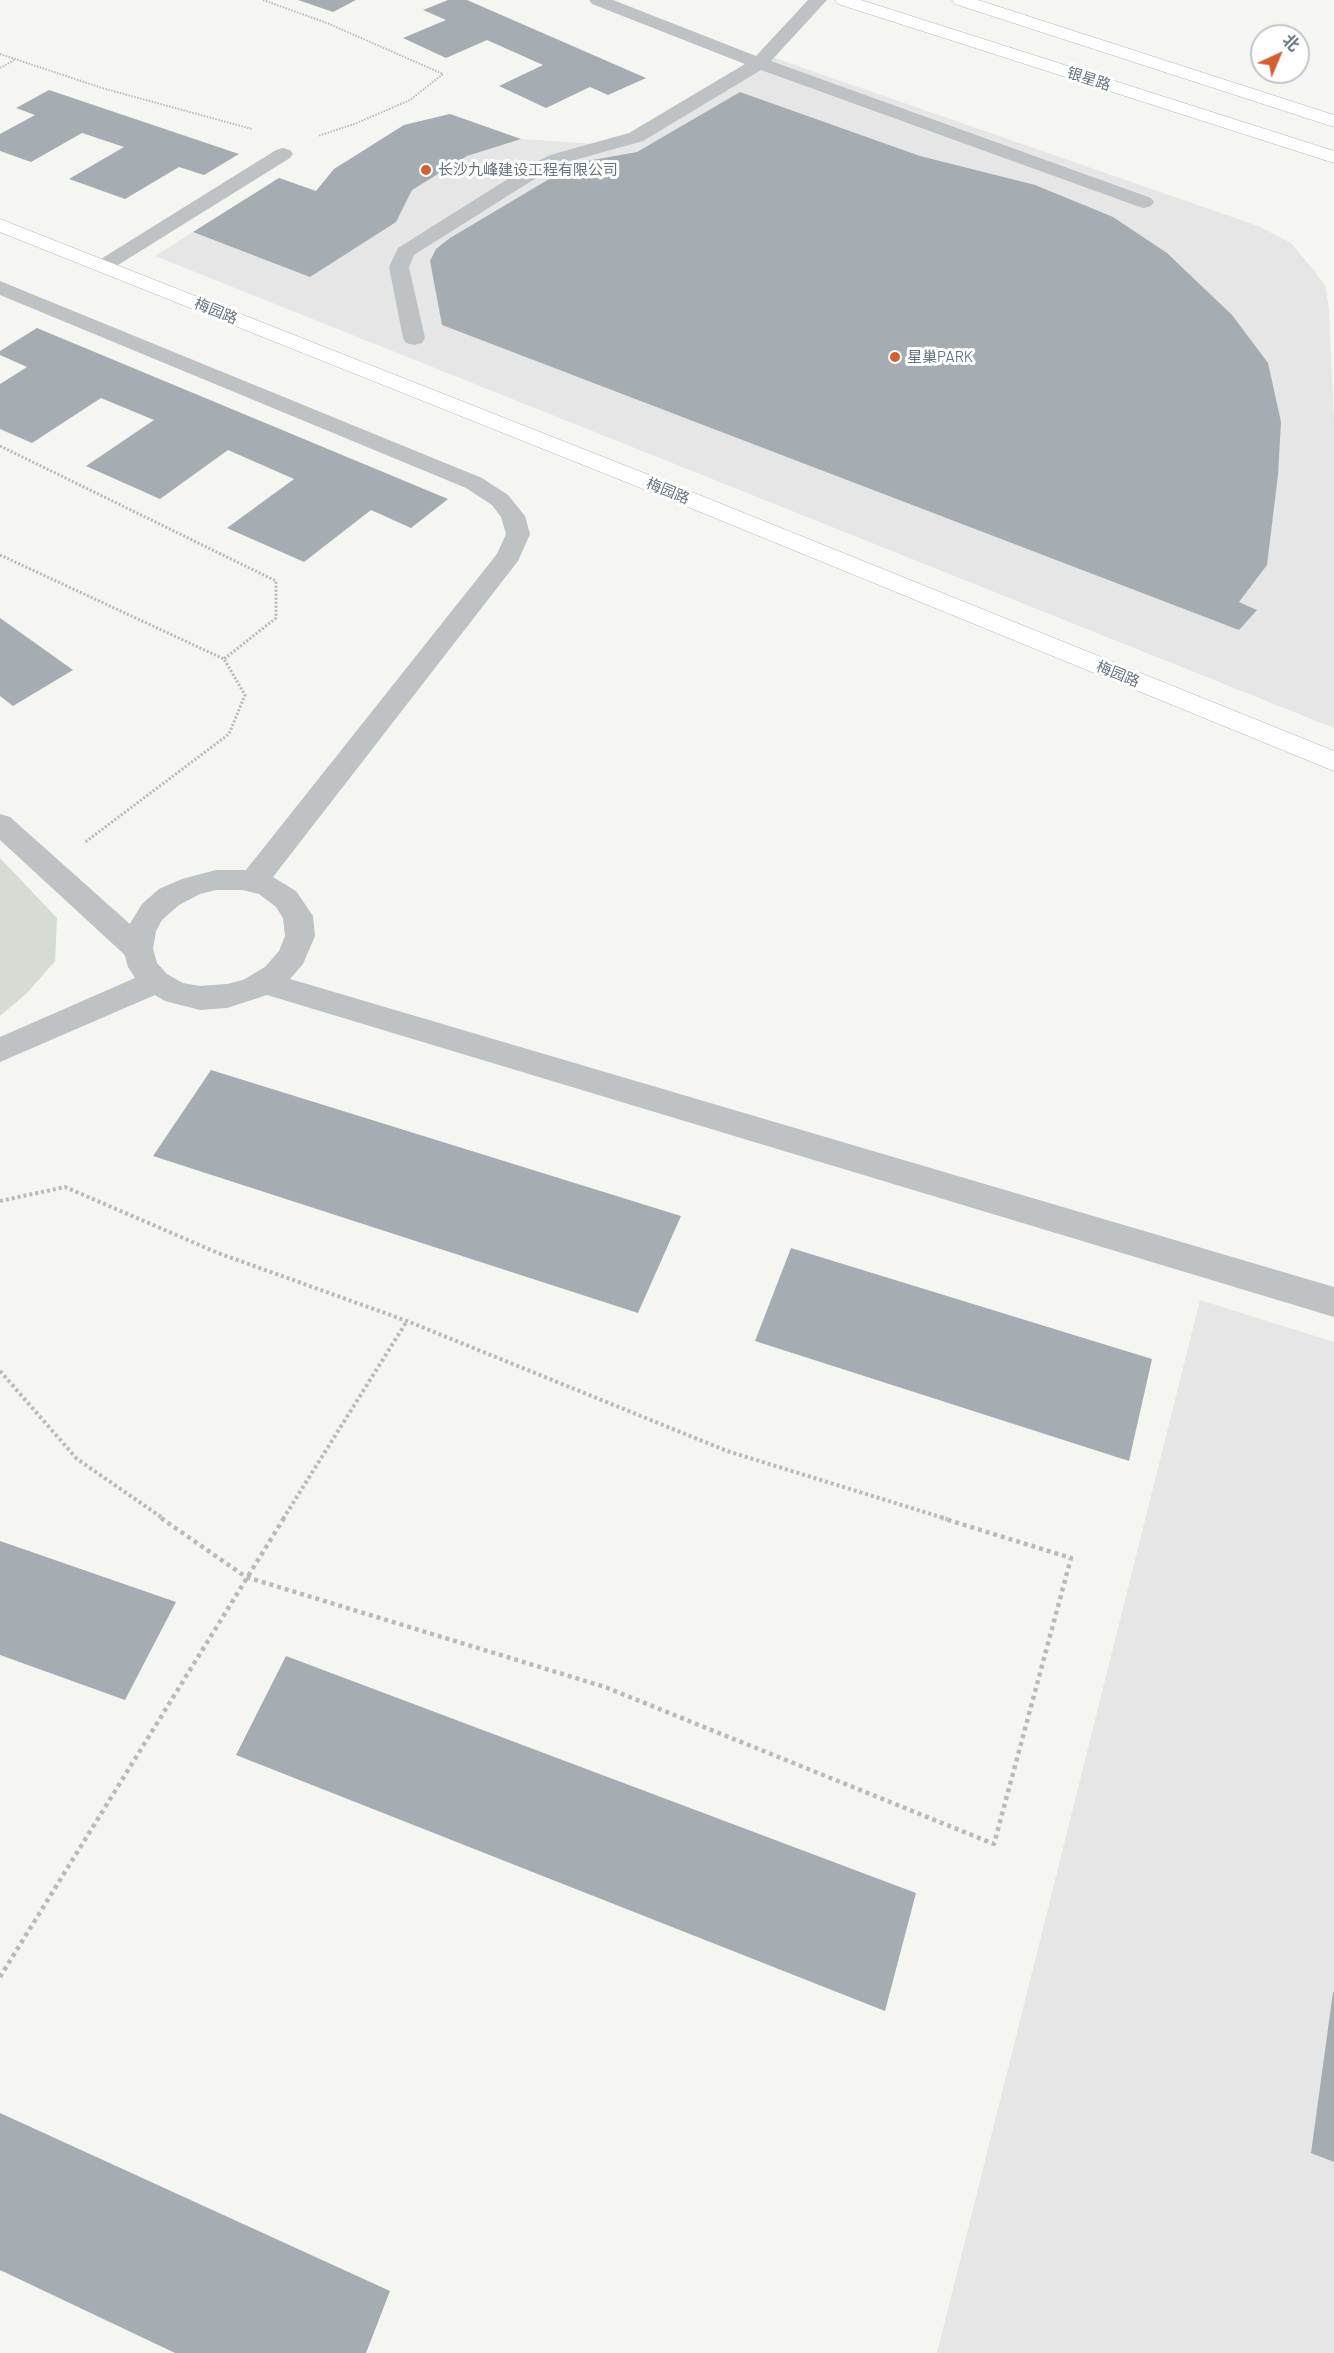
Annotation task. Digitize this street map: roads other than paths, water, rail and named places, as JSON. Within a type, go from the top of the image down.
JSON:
[{"type":"street","points":[[598,0],[759,63],[1144,202]]},
{"type":"street","points":[[414,338],[399,267],[405,252],[537,169],[557,159],[636,137],[759,63],[818,0]]},
{"type":"street","name":"银星路","points":[[844,0],[1334,157]]},
{"type":"street","name":"银星路","points":[[961,0],[1334,121]]},
{"type":"street","points":[[109,262],[283,154]]},
{"type":"street","name":"梅园路","points":[[0,213],[109,262],[1334,762]]},
{"type":"street","name":"梅园路","points":[[0,225],[109,262],[700,489],[1334,746]]},
{"type":"street","points":[[0,287],[474,483],[500,500],[513,516],[518,534],[509,556],[252,883]]},
{"type":"street","points":[[0,824],[138,949]]},
{"type":"street","points":[[216,880],[252,883],[268,886],[286,899],[298,916],[300,936],[292,956],[276,975],[252,989],[227,996],[201,998],[176,993],[156,982],[142,967],[138,949],[141,930],[152,912],[169,897],[192,886],[216,880]]},
{"type":"street","points":[[0,1050],[156,982]]},
{"type":"street","points":[[263,982],[1334,1302]]},
{"type":"place","name":"长沙九峰建设工程有限公司","points":[[426,170]]},
{"type":"place","name":"星巢PARK","points":[[895,357]]}]
